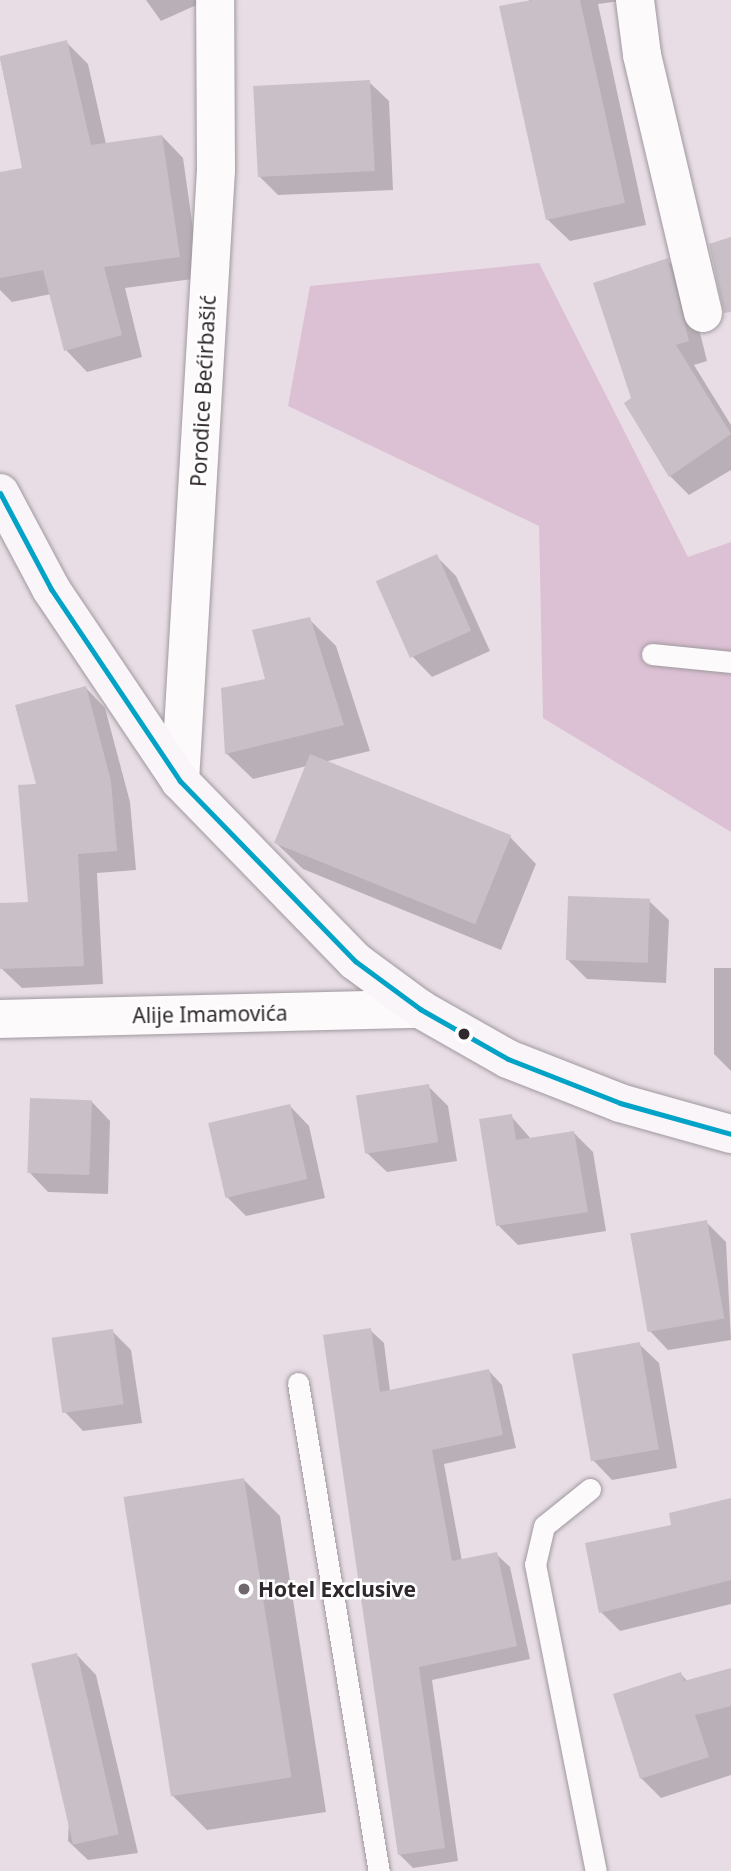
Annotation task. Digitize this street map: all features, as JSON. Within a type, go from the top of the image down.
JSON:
[{"type":"street","name":"Porodice Bećirbašić","points":[[180,781],[216,170],[215,0]]},
{"type":"street","points":[[635,0],[642,55],[703,313]]},
{"type":"street","points":[[0,493],[51,589],[180,781],[298,908],[421,1009],[508,1059],[620,1103],[730,1137]]},
{"type":"street","name":"Alije Imamovića","points":[[0,1018],[421,1009]]},
{"type":"lane","points":[[652,654],[731,662]]},
{"type":"lane","points":[[298,1383],[379,1871]]},
{"type":"lane","points":[[590,1489],[544,1526],[535,1564],[596,1871]]},
{"type":"shaded area","points":[[539,263],[688,557],[731,542],[731,832],[543,718],[539,526],[288,406],[310,286]]},
{"type":"building","points":[[532,0],[580,0],[625,203],[546,220],[499,6]]},
{"type":"building","points":[[67,40],[91,145],[162,135],[180,257],[104,267],[122,335],[64,351],[43,270],[0,278],[0,172],[22,168],[0,56]]},
{"type":"building","points":[[370,80],[375,171],[258,177],[253,86]]},
{"type":"building","points":[[731,237],[731,312],[724,313],[709,244]]},
{"type":"building","points":[[668,258],[689,341],[676,345],[731,434],[669,477],[624,403],[631,398],[593,283]]},
{"type":"building","points":[[437,554],[471,631],[410,658],[376,581]]},
{"type":"building","points":[[310,617],[344,725],[225,754],[221,688],[265,679],[252,630]]},
{"type":"building","points":[[86,686],[111,781],[117,851],[78,854],[84,966],[0,969],[0,903],[28,902],[18,785],[36,784],[15,705]]},
{"type":"building","points":[[310,754],[511,835],[475,924],[274,843]]},
{"type":"building","points":[[568,896],[650,899],[648,963],[566,960]]},
{"type":"building","points":[[429,1084],[438,1142],[365,1154],[356,1096]]},
{"type":"building","points":[[30,1098],[92,1100],[89,1175],[27,1173]]},
{"type":"building","points":[[290,1104],[307,1179],[225,1198],[208,1123]]},
{"type":"building","points":[[512,1114],[516,1140],[574,1131],[588,1212],[496,1226],[479,1119]]},
{"type":"building","points":[[707,1220],[724,1318],[648,1332],[630,1234]]},
{"type":"building","points":[[371,1328],[380,1392],[489,1369],[503,1435],[432,1450],[452,1561],[497,1552],[517,1646],[419,1667],[445,1848],[398,1855],[323,1335]]},
{"type":"building","points":[[113,1329],[124,1404],[62,1413],[52,1338]]},
{"type":"building","points":[[640,1342],[659,1449],[591,1461],[572,1354]]},
{"type":"building","points":[[244,1478],[291,1777],[171,1796],[124,1497]]},
{"type":"building","points":[[731,1498],[731,1580],[599,1613],[585,1543],[671,1525],[669,1513]]},
{"type":"building","points":[[77,1653],[119,1834],[73,1845],[31,1664]]},
{"type":"building","points":[[731,1668],[731,1706],[695,1715],[709,1757],[640,1779],[613,1694],[681,1672],[684,1681]]},
{"type":"transit line","points":[[0,493],[51,589],[180,781],[355,961],[420,1009],[508,1059],[620,1103],[731,1134]]},
{"type":"place","name":"Hotel Exclusive","points":[[244,1589]]}]
